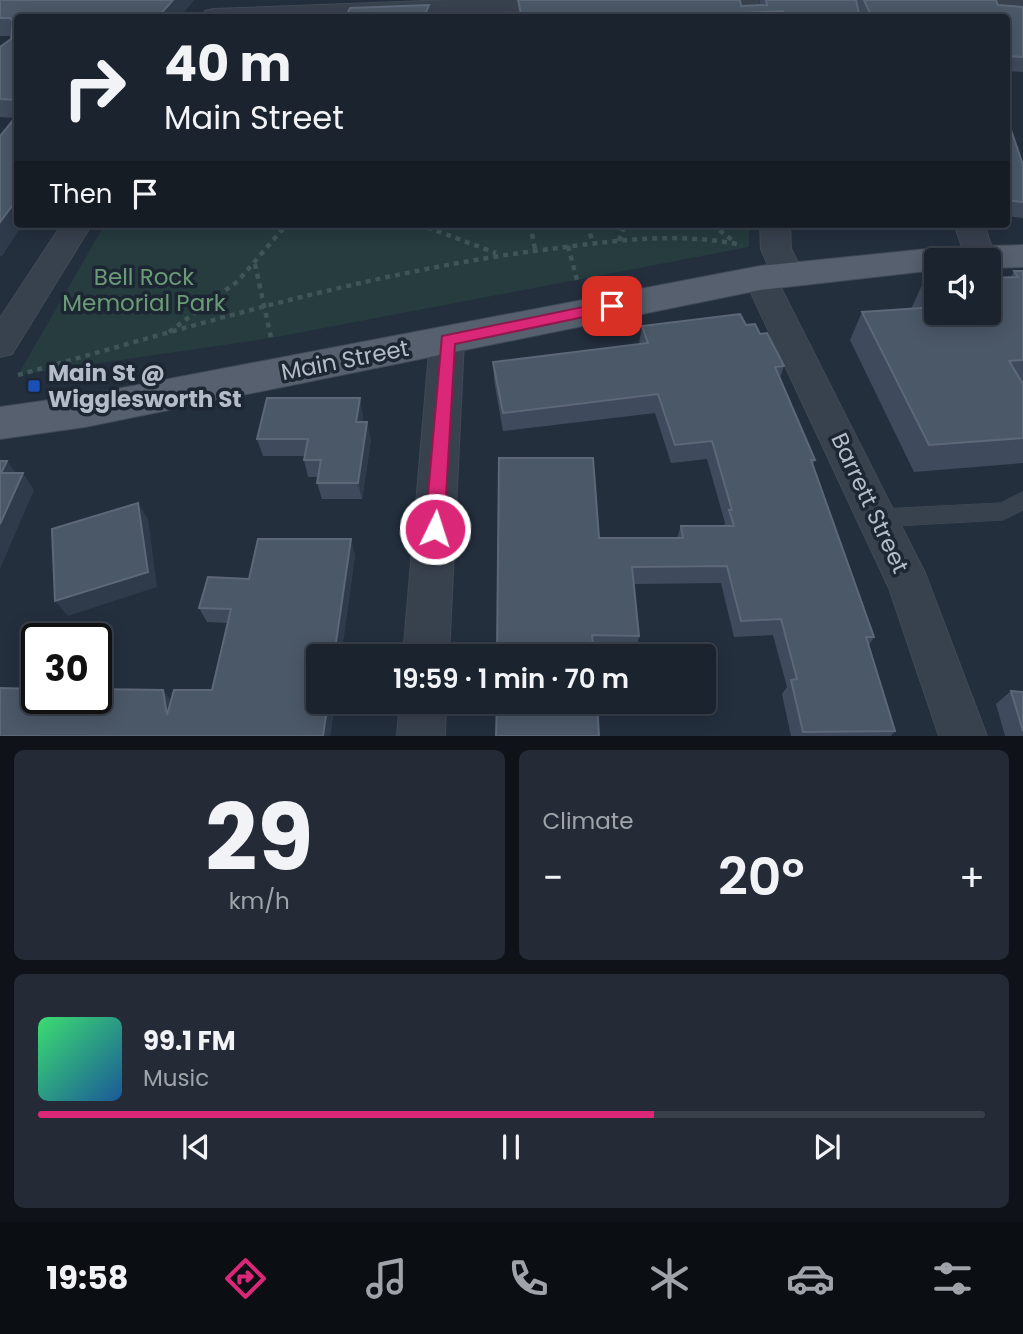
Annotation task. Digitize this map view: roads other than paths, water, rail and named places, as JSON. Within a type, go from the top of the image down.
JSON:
[{"type":"main road","name":"Main Street","points":[[0,423],[85,411],[447,340],[766,266],[975,240],[1023,256]]},
{"type":"street","points":[[217,11],[621,0]]},
{"type":"street","points":[[931,0],[1023,2]]},
{"type":"street","points":[[0,345],[74,228]]},
{"type":"street","name":"Barrett Street","points":[[775,228],[776,249],[766,266],[910,587],[962,736]]},
{"type":"street","points":[[427,644],[447,340]]},
{"type":"street","points":[[421,736],[422,714]]},
{"type":"lane","points":[[879,518],[1003,511],[1023,500]]},
{"type":"place","name":"Main St @ Wigglesworth St","points":[[34,386]]},
{"type":"park label","name":"Bell Rock Memorial Park","points":[[144,290]]}]
